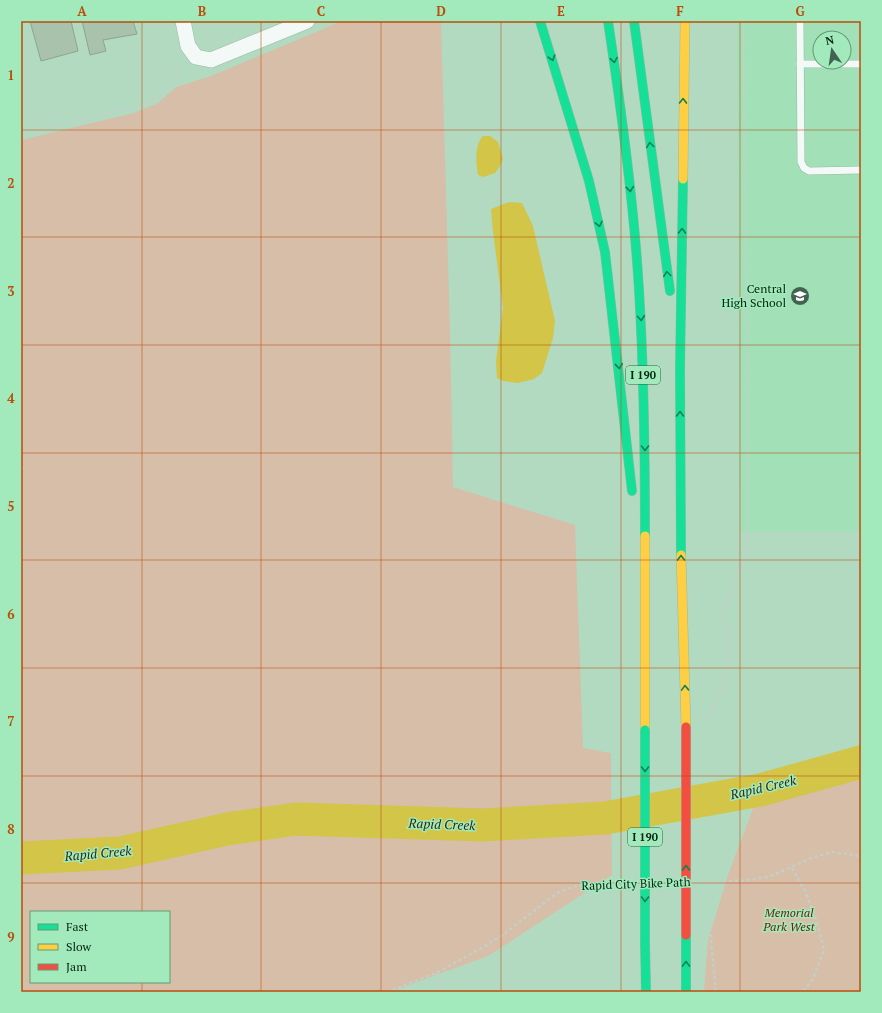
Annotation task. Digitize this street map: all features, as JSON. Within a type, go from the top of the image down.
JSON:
[{"type":"highway","points":[[540,21],[589,181],[606,252],[634,502]]},
{"type":"highway","name":"I 190","points":[[608,21],[619,89],[636,242],[642,339],[645,423],[646,992]]},
{"type":"highway","points":[[634,21],[680,368]]},
{"type":"highway","points":[[684,21],[680,368],[680,524],[686,727],[686,992]]},
{"type":"highway","points":[[636,526],[645,605]]},
{"type":"street","points":[[183,21],[188,46],[196,57],[211,60],[307,21]]},
{"type":"lane","points":[[800,21],[801,162],[804,168],[809,171],[861,170]]},
{"type":"lane","points":[[800,64],[861,64]]},
{"type":"path","points":[[704,722],[722,694],[727,665],[725,606],[748,549],[743,21]]},
{"type":"path","points":[[21,134],[142,105],[155,99],[171,86],[180,73],[177,63]]},
{"type":"path","name":"Rapid City Bike Path","points":[[700,883],[760,879],[792,868],[811,858],[832,852],[861,856]]},
{"type":"path","points":[[792,868],[805,891],[818,925],[824,950],[813,979],[803,992]]},
{"type":"path","name":"Rapid City Bike Path","points":[[387,992],[436,973],[480,949],[504,934],[557,893],[582,884],[629,883]]},
{"type":"path","points":[[706,921],[710,929],[716,992]]},
{"type":"path","points":[[436,973],[446,992]]},
{"type":"shaded area","name":"Central High School","points":[[737,21],[861,21],[861,531],[740,531]]},
{"type":"shaded area","points":[[483,136],[490,136],[498,142],[503,159],[495,173],[483,177],[478,175],[476,160],[478,144]]},
{"type":"shaded area","points":[[509,202],[522,203],[533,226],[555,321],[553,338],[542,373],[534,379],[518,383],[503,381],[497,378],[496,361],[503,308],[491,209]]},
{"type":"green space","points":[[342,21],[441,21],[453,487],[575,525],[583,748],[611,753],[612,875],[488,956],[390,992],[21,992],[21,140],[134,113],[158,103],[176,87],[211,76]]},
{"type":"green space","name":"Memorial Park West","points":[[861,762],[861,992],[704,992],[708,940],[729,872],[760,790]]},
{"type":"building","points":[[30,21],[71,21],[78,51],[41,61]]},
{"type":"building","points":[[82,21],[133,21],[137,34],[103,40],[106,51],[90,55]]},
{"type":"waterway","name":"Rapid Creek","points":[[21,858],[120,853],[227,829],[296,819],[483,825],[605,818],[760,790],[861,762]]},
{"type":"traffic: fast","points":[[540,21],[589,181],[605,252],[632,491]]},
{"type":"traffic: fast","points":[[608,21],[625,141],[637,261],[644,398],[645,536]]},
{"type":"traffic: fast","points":[[634,21],[670,291]]},
{"type":"traffic: fast","points":[[681,555],[680,368],[683,179]]},
{"type":"traffic: fast","points":[[645,730],[645,943]]},
{"type":"traffic: fast","points":[[686,935],[686,992]]},
{"type":"traffic: fast","points":[[645,943],[646,992]]},
{"type":"traffic: slow","points":[[683,179],[685,21]]},
{"type":"traffic: slow","points":[[645,536],[645,730]]},
{"type":"traffic: slow","points":[[681,555],[686,727]]},
{"type":"traffic: jam","points":[[686,727],[686,935]]},
{"type":"place","name":"Central High School","points":[[800,296]]}]
